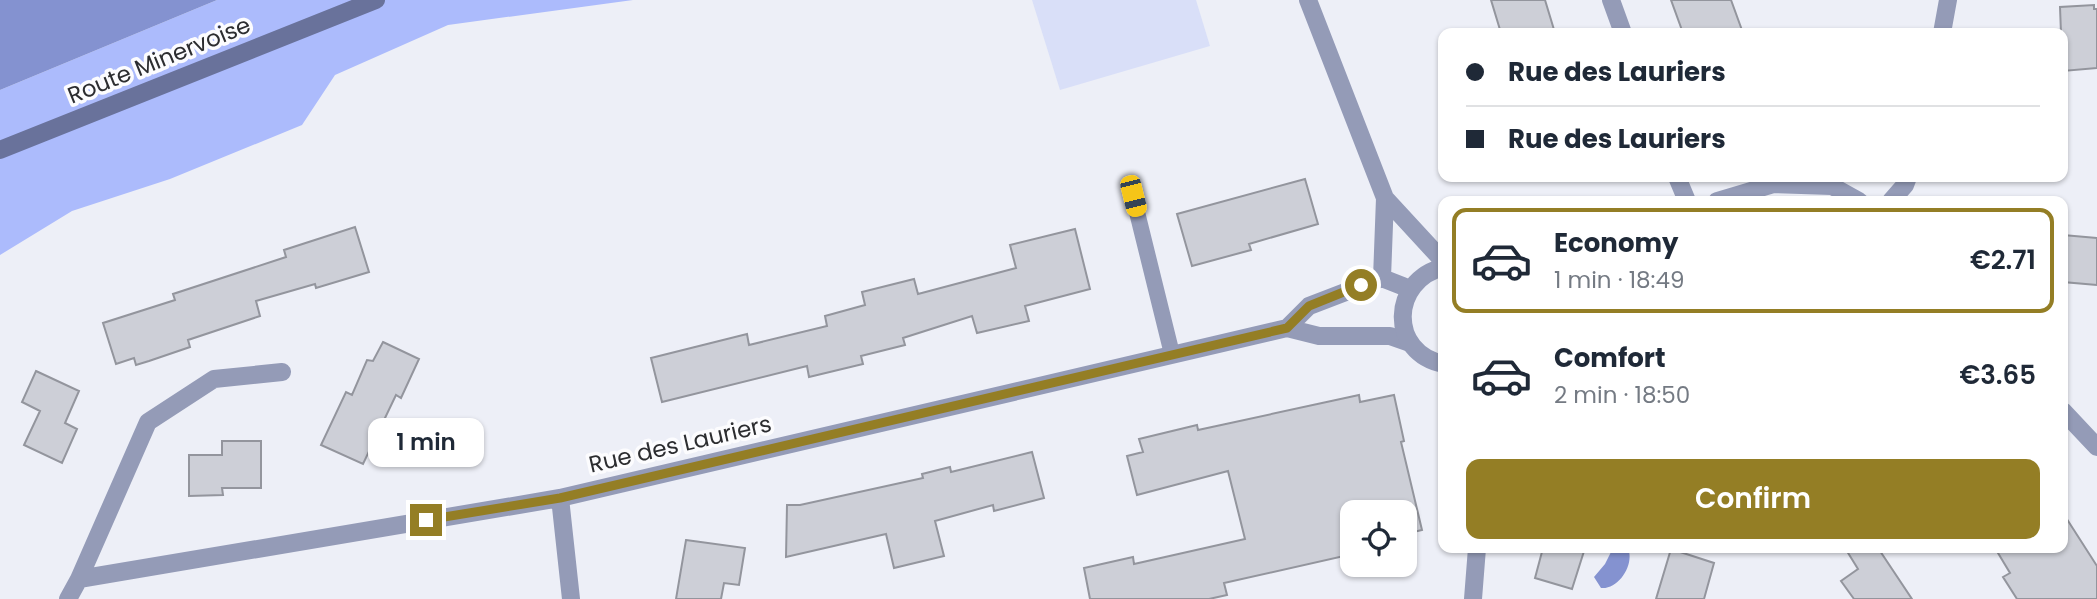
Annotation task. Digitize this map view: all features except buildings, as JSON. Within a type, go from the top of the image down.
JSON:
[{"type":"main road","name":"Route Minervoise","points":[[0,150],[376,0]]},
{"type":"street","points":[[1308,0],[1385,198],[1438,257]]},
{"type":"street","points":[[1611,0],[1621,28]]},
{"type":"street","points":[[1943,28],[1948,0]]},
{"type":"street","points":[[1895,196],[1906,182]]},
{"type":"street","points":[[1734,196],[1774,184],[1832,186],[1850,196]]},
{"type":"street","points":[[1385,198],[1382,278],[1410,289]]},
{"type":"street","points":[[1438,267],[1420,277],[1410,289],[1402,316],[1410,343],[1429,360],[1438,363]]},
{"type":"street","name":"Rue des Lauriers","points":[[1287,328],[1309,306],[1382,278]]},
{"type":"street","name":"Rue des Lauriers","points":[[79,579],[560,498],[1287,328],[1319,336],[1390,335],[1410,343]]},
{"type":"street","points":[[68,599],[148,422],[214,379],[282,372]]},
{"type":"street","points":[[2068,416],[2097,447]]},
{"type":"street","points":[[560,498],[571,599]]},
{"type":"street","points":[[1469,598],[1476,553]]},
{"type":"lane","points":[[1133,196],[1172,354]]},
{"type":"shaded area","points":[[0,0],[217,0],[0,90]]},
{"type":"shaded area","points":[[217,0],[633,0],[448,25],[335,75],[302,125],[170,179],[72,211],[0,255],[0,90]]},
{"type":"shaded area","points":[[1032,0],[1196,0],[1210,46],[1060,90]]},
{"type":"shaded area","points":[[1610,553],[1629,553],[1624,575],[1613,585],[1601,588],[1594,577]]},
{"type":"route","points":[[426,520],[560,498],[1287,328],[1309,306],[1361,285]]}]
